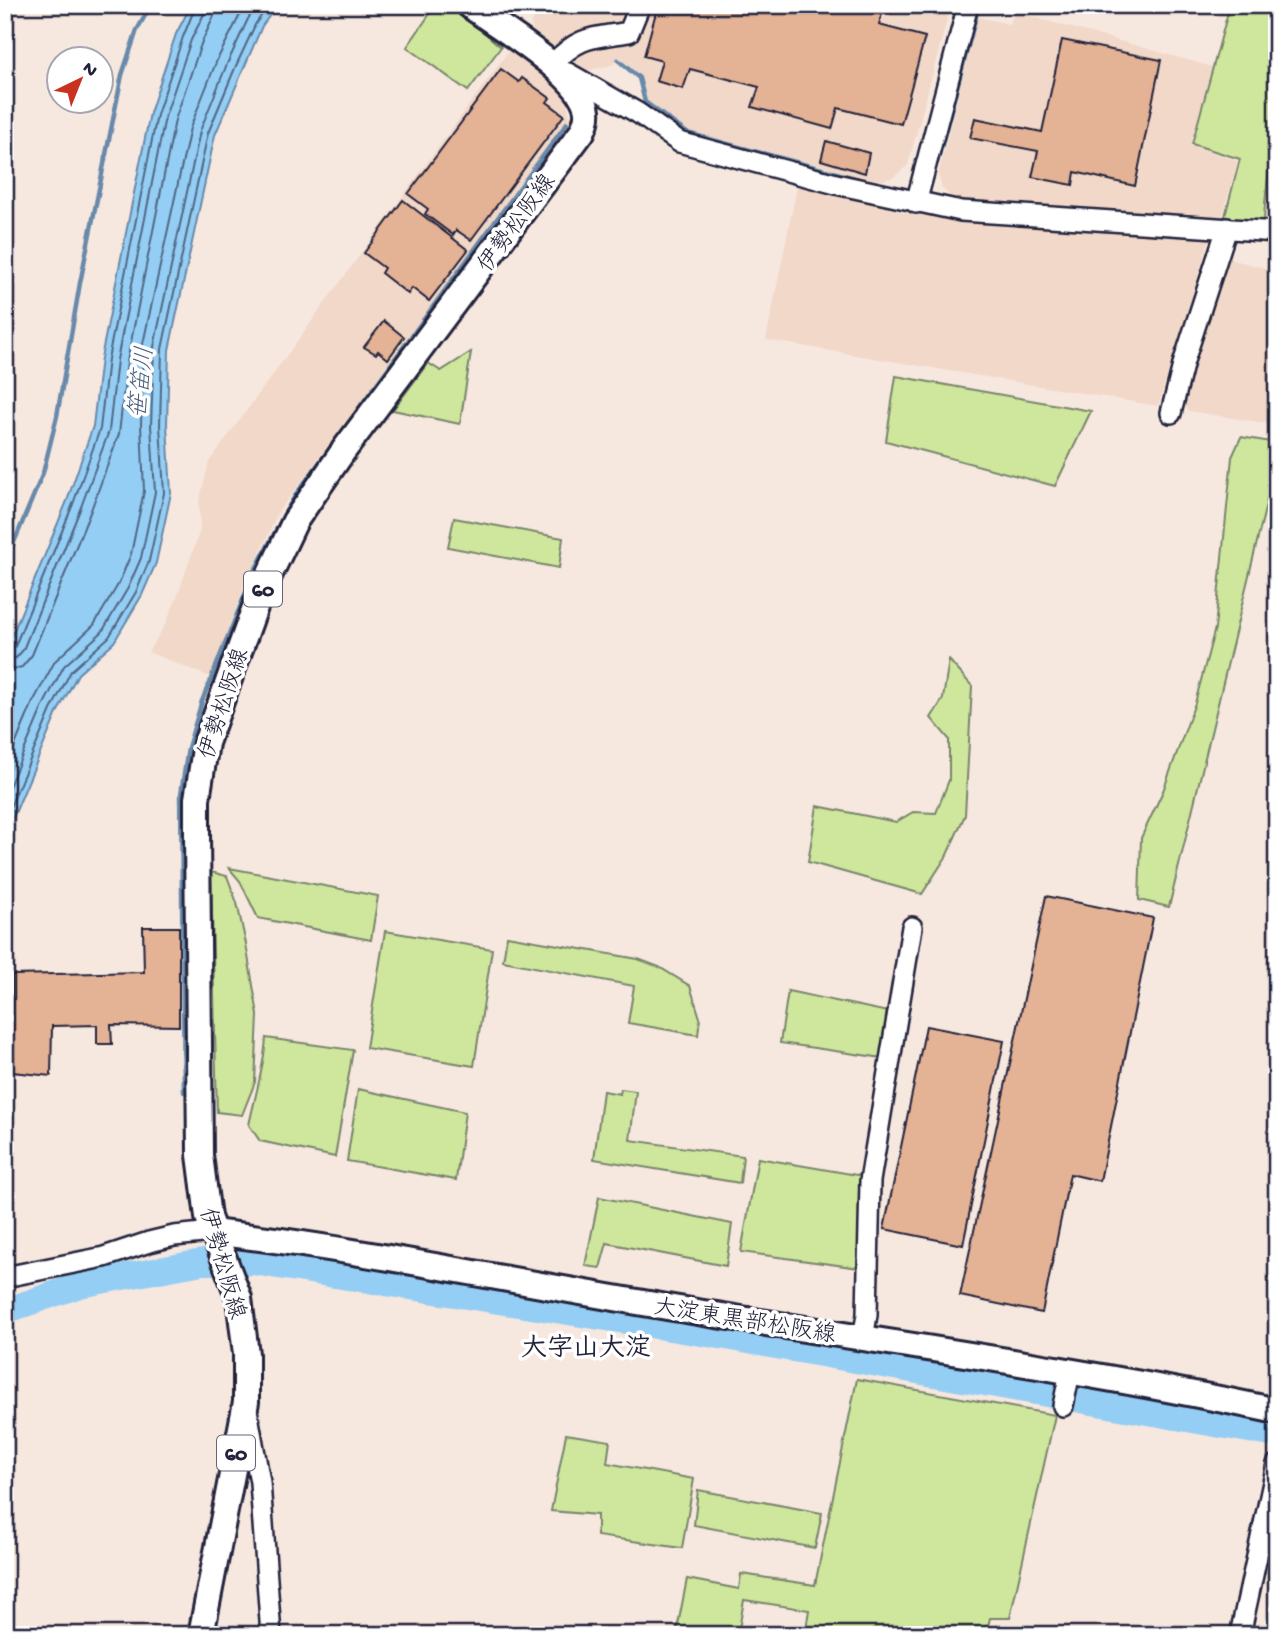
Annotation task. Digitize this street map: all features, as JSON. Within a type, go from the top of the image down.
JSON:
[{"type":"main road","points":[[469,5],[547,60],[575,88],[585,103],[587,119],[582,132]]},
{"type":"main road","name":"伊勢松阪線","points":[[201,1635],[246,1402],[246,1354],[239,1298],[205,1200],[200,1155],[197,799],[206,743],[272,566],[295,521],[344,450],[582,132]]},
{"type":"main road","name":"大淀東黒部松阪線","points":[[221,1252],[291,1243],[863,1338],[1069,1377],[1277,1411]]},
{"type":"street","points":[[640,5],[629,32],[581,40],[547,60],[629,108],[680,142],[836,184],[916,203],[974,212],[1277,232]]},
{"type":"street","points":[[916,203],[968,5]]},
{"type":"street","points":[[582,132],[610,109],[629,108]]},
{"type":"street","points":[[1171,413],[1184,361],[1227,228]]},
{"type":"street","points":[[863,1338],[867,1315],[870,1181],[912,927]]},
{"type":"street","points":[[5,1277],[104,1256],[162,1239],[221,1252]]},
{"type":"street","points":[[1063,1406],[1069,1377]]},
{"type":"street","points":[[246,1402],[260,1482],[271,1635]]},
{"type":"street","points":[[1240,1635],[1277,1464]]},
{"type":"shaded area","points":[[544,5],[951,5],[908,165],[894,177],[883,180],[870,179],[687,131],[647,102],[641,77],[620,58],[612,65],[585,71],[533,31],[531,22]]},
{"type":"shaded area","points":[[1015,12],[1213,67],[1190,145],[1238,161],[1221,220],[963,203],[952,198],[942,188],[938,175],[978,17],[1009,24]]},
{"type":"shaded area","points":[[510,49],[566,93],[571,126],[278,512],[240,598],[210,677],[148,652],[165,625],[176,600],[200,530],[199,503],[209,462]]},
{"type":"shaded area","points":[[797,186],[912,214],[1002,226],[1210,237],[1158,406],[766,340]]},
{"type":"shaded area","points":[[1229,259],[1277,271],[1277,425],[1188,411],[1182,400]]},
{"type":"green space","points":[[436,5],[452,5],[501,47],[468,91],[407,47]]},
{"type":"green space","points":[[1230,5],[1277,5],[1271,46],[1277,49],[1278,111],[1264,221],[1224,220],[1240,159],[1192,144]]},
{"type":"green space","points":[[471,352],[460,424],[393,410],[428,363],[441,371]]},
{"type":"green space","points":[[896,376],[1091,411],[1055,486],[886,441]]},
{"type":"green space","points":[[1241,437],[1277,443],[1277,459],[1169,907],[1139,900],[1141,838],[1163,791],[1195,703],[1215,628],[1232,457]]},
{"type":"green space","points":[[454,518],[563,538],[559,568],[448,547]]},
{"type":"green space","points":[[949,660],[972,686],[965,815],[946,857],[922,894],[808,862],[817,806],[896,822],[913,812],[936,813],[949,780],[949,739],[931,718],[943,699]]},
{"type":"green space","points":[[229,868],[378,896],[371,940],[258,918],[240,881]]},
{"type":"green space","points":[[211,872],[227,876],[237,903],[258,1015],[255,1082],[242,1115],[217,1112]]},
{"type":"green space","points":[[385,931],[492,949],[474,1066],[366,1048]]},
{"type":"green space","points":[[507,936],[638,959],[659,967],[690,986],[700,1018],[698,1035],[628,1023],[634,986],[503,961]]},
{"type":"green space","points":[[788,991],[888,1012],[883,1058],[780,1043]]},
{"type":"green space","points":[[266,1038],[353,1050],[335,1157],[260,1141],[249,1125]]},
{"type":"green space","points":[[358,1089],[465,1112],[456,1180],[347,1161]]},
{"type":"green space","points":[[621,1089],[636,1091],[630,1140],[743,1156],[740,1183],[594,1159],[603,1091],[620,1094]]},
{"type":"green space","points":[[758,1158],[863,1176],[860,1268],[741,1252]]},
{"type":"green space","points":[[599,1197],[732,1224],[726,1266],[607,1243],[600,1268],[585,1266]]},
{"type":"green space","points":[[857,1379],[1055,1415],[1010,1618],[990,1618],[986,1635],[805,1635],[809,1610],[744,1600],[738,1635],[676,1635],[687,1579],[739,1589],[741,1574],[815,1585]]},
{"type":"green space","points":[[566,1434],[610,1441],[607,1463],[694,1479],[682,1548],[597,1536],[597,1515],[551,1511]]},
{"type":"green space","points":[[698,1490],[822,1513],[815,1548],[694,1525]]},
{"type":"water","name":"笹笛川","points":[[191,5],[277,5],[262,26],[215,135],[169,350],[167,425],[171,493],[156,563],[142,595],[114,642],[78,674],[57,713],[5,837],[5,652],[67,501],[93,426],[101,358],[150,113],[176,34]]},
{"type":"building","points":[[658,5],[813,5],[839,12],[841,5],[884,5],[879,25],[925,37],[901,124],[838,108],[832,129],[752,107],[759,87],[690,69],[683,89],[656,81],[662,61],[644,56]]},
{"type":"building","points":[[1062,40],[1161,60],[1135,186],[1075,172],[1073,185],[1032,177],[1038,151],[970,138],[975,118],[1042,132]]},
{"type":"building","points":[[501,69],[519,82],[522,78],[550,98],[547,102],[564,115],[471,240],[456,230],[453,235],[425,214],[428,209],[408,194]]},
{"type":"building","points":[[826,141],[869,153],[865,173],[821,160]]},
{"type":"building","points":[[403,200],[468,250],[429,301],[412,288],[408,294],[381,273],[384,268],[364,253]]},
{"type":"building","points":[[384,321],[404,337],[388,359],[378,351],[376,354],[364,347]]},
{"type":"building","points":[[1046,896],[1153,918],[1100,1181],[1070,1174],[1042,1313],[960,1296]]},
{"type":"building","points":[[143,927],[179,927],[179,1026],[111,1025],[112,1044],[97,1044],[97,1025],[52,1026],[51,1076],[12,1072],[12,975],[144,972]]},
{"type":"building","points":[[926,1026],[1004,1041],[963,1245],[884,1229]]},
{"type":"waterway","points":[[5,564],[43,473],[57,416],[80,283],[122,75],[137,30],[151,5]]},
{"type":"waterway","points":[[937,163],[979,5]]},
{"type":"waterway","points":[[618,60],[639,78],[645,102],[687,133],[859,179]]},
{"type":"waterway","points":[[184,1092],[181,794],[188,748],[202,701],[254,572],[297,493],[567,123]]},
{"type":"waterway","points":[[5,1311],[80,1285],[202,1262],[253,1262],[726,1337],[1277,1435]]},
{"type":"district","name":"大字山大淀","points":[[586,1346]]}]
